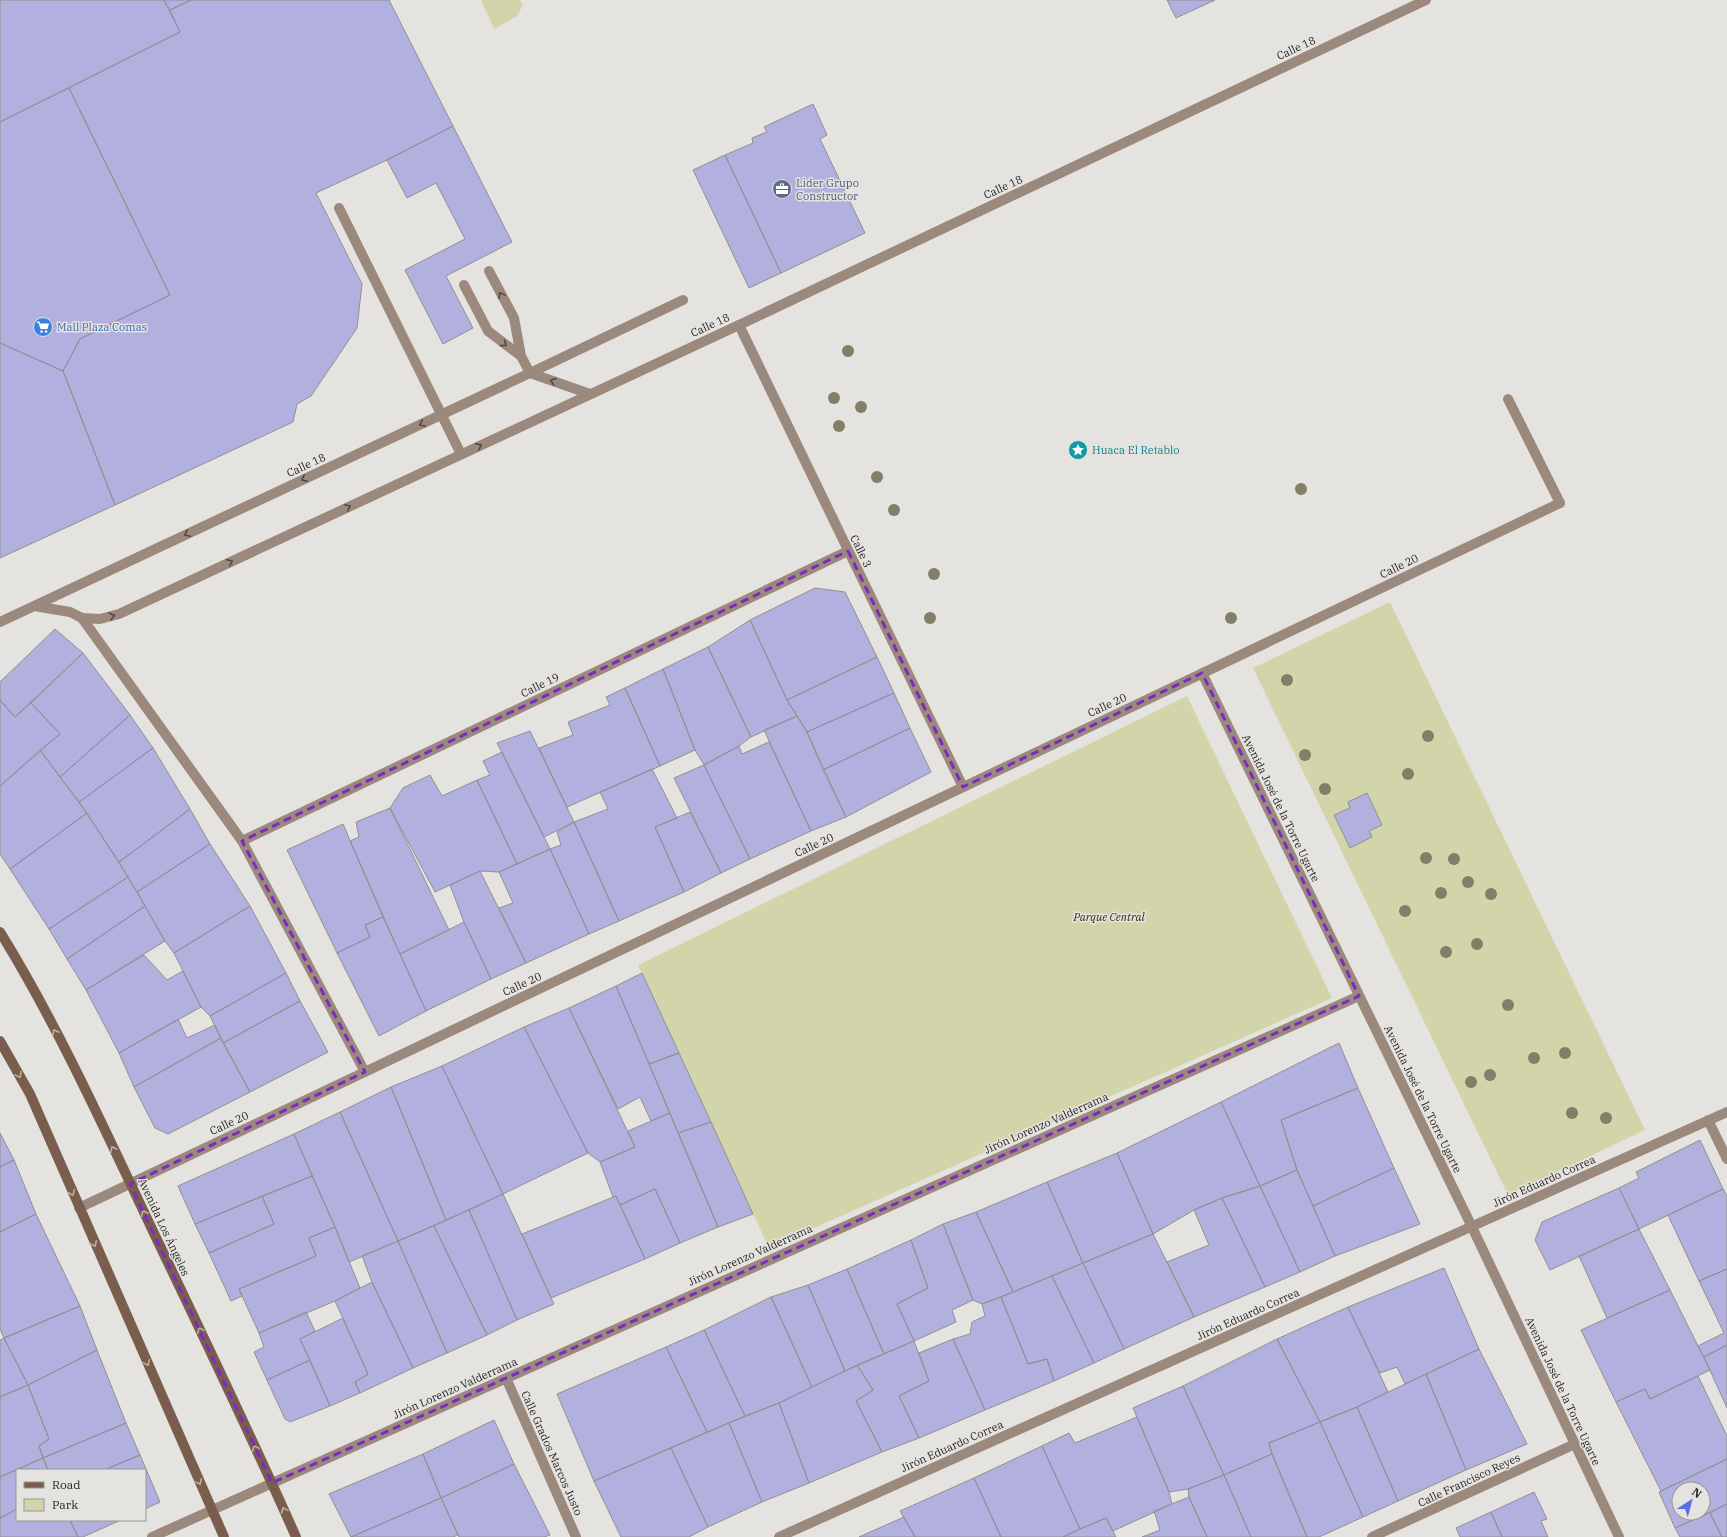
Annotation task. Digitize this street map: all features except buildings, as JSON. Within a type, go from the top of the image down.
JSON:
[{"type":"main road","name":"Avenida Los Ángeles","points":[[0,932],[41,1003],[130,1184],[272,1483],[296,1537]]},
{"type":"main road","points":[[0,1041],[30,1094],[224,1537]]},
{"type":"street","name":"Calle 18","points":[[34,606],[70,612],[82,618],[100,619],[119,614],[739,325],[1426,0]]},
{"type":"street","points":[[339,208],[461,454]]},
{"type":"street","points":[[489,271],[514,318],[521,356],[530,373],[590,394]]},
{"type":"street","points":[[464,285],[488,331],[521,356]]},
{"type":"street","name":"Calle 18","points":[[0,622],[683,300]]},
{"type":"street","name":"Calle 3","points":[[739,325],[963,787]]},
{"type":"street","name":"Calle 20","points":[[79,1208],[1560,503],[1508,399]]},
{"type":"street","name":"Calle 19","points":[[242,841],[848,551]]},
{"type":"street","points":[[82,618],[242,841],[365,1072]]},
{"type":"street","name":"Avenida José de la Torre Ugarte","points":[[1202,673],[1472,1227],[1619,1537]]},
{"type":"street","name":"Jirón Lorenzo Valderrama","points":[[152,1537],[1359,996]]},
{"type":"street","name":"Jirón Eduardo Correa","points":[[779,1537],[1727,1112]]},
{"type":"street","points":[[1708,1120],[1727,1159]]},
{"type":"street","name":"Calle Grados Marcos Justo","points":[[506,1378],[576,1537]]},
{"type":"street","name":"Calle Francisco Reyes","points":[[1372,1537],[1575,1444]]},
{"type":"highlighted area","points":[[848,551],[963,787],[1202,673],[1359,996],[272,1483],[130,1184],[365,1072],[242,841]]},
{"type":"green space","points":[[481,0],[520,0],[523,5],[517,16],[494,29]]},
{"type":"green space","points":[[1390,602],[1645,1130],[1508,1195],[1253,668]]},
{"type":"green space","name":"Parque Central","points":[[1187,696],[1332,998],[769,1248],[638,965]]},
{"type":"place","name":"Lider Grupo Constructor","points":[[782,189]]},
{"type":"place","name":"Mall Plaza Comas","points":[[43,327]]},
{"type":"place","name":"Huaca El Retablo","points":[[1078,450]]}]
